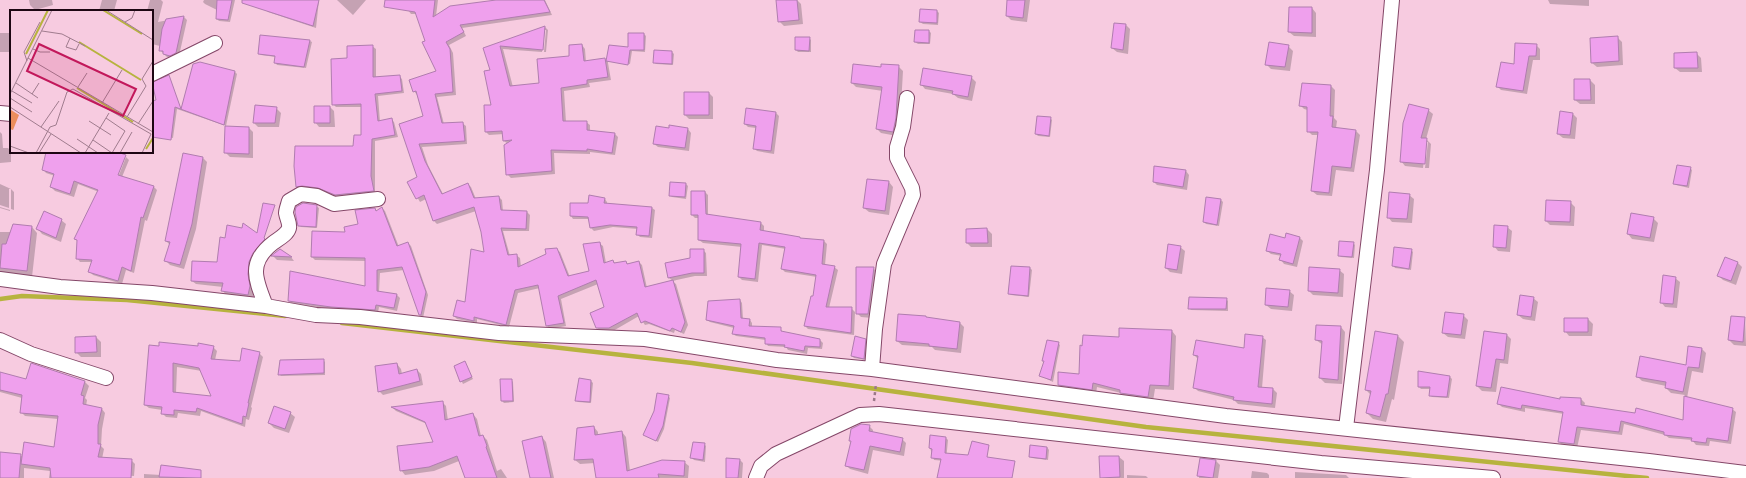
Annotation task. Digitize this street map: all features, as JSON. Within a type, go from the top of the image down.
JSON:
[{"type":"street","points":[[1346,428],[1377,170],[1392,0]]},
{"type":"street","points":[[153,74],[215,43]]},
{"type":"street","points":[[874,374],[875,329],[884,264],[913,195],[912,188],[897,158],[897,147],[903,127],[907,98]]},
{"type":"street","points":[[0,113],[10,114]]},
{"type":"street","points":[[266,306],[258,286],[255,273],[263,253],[289,229],[289,221],[286,213],[289,201],[301,194],[316,196],[334,204],[378,200]]},
{"type":"street","points":[[0,280],[60,287],[152,293],[266,306],[316,315],[360,317],[499,333],[646,339],[874,374],[1346,428],[1649,460],[1746,473]]},
{"type":"street","points":[[0,340],[31,354],[106,378]]},
{"type":"street","points":[[756,478],[761,466],[776,454],[860,415],[880,414],[1321,463],[1493,478]]},
{"type":"path","points":[[874,374],[874,401]]},
{"type":"building","points":[[217,0],[232,0],[228,20],[216,19]]},
{"type":"building","points":[[242,0],[319,0],[313,26],[242,3]]},
{"type":"building","points":[[385,0],[435,0],[433,17],[450,6],[496,0],[544,0],[550,12],[460,25],[464,32],[446,42],[450,49],[453,92],[435,94],[442,123],[463,122],[465,141],[419,144],[425,161],[442,194],[468,183],[474,198],[499,196],[501,210],[527,211],[526,229],[501,228],[508,255],[517,254],[518,267],[546,254],[545,249],[557,248],[568,276],[589,271],[583,244],[600,242],[604,263],[613,260],[614,263],[626,261],[627,264],[639,261],[645,287],[673,280],[685,322],[681,332],[672,328],[670,331],[645,321],[641,323],[637,313],[609,328],[596,328],[590,313],[604,307],[596,280],[558,296],[564,323],[546,326],[538,285],[515,290],[506,325],[474,317],[474,321],[453,316],[457,300],[465,302],[471,249],[484,252],[481,232],[474,207],[433,221],[424,195],[416,199],[407,182],[417,177],[399,124],[423,116],[416,91],[413,92],[409,80],[436,71],[422,42],[425,41],[415,12],[384,7]]},
{"type":"building","points":[[776,0],[797,0],[799,20],[778,22]]},
{"type":"building","points":[[1007,0],[1025,0],[1023,18],[1006,16]]},
{"type":"building","points":[[1289,7],[1312,7],[1312,33],[1288,32]]},
{"type":"building","points":[[920,9],[937,10],[937,23],[919,22]]},
{"type":"building","points":[[184,16],[176,53],[170,56],[163,54],[163,51],[159,51],[162,29],[166,19]]},
{"type":"building","points":[[1114,23],[1126,24],[1123,50],[1111,48]]},
{"type":"building","points":[[545,26],[543,50],[500,46],[510,86],[539,83],[537,59],[569,56],[569,45],[582,44],[584,61],[605,58],[608,77],[587,80],[587,84],[561,88],[563,121],[587,121],[587,130],[615,133],[612,153],[587,149],[587,151],[551,150],[552,171],[506,175],[504,145],[512,140],[503,141],[502,131],[485,132],[484,105],[491,105],[484,71],[490,70],[483,48]]},
{"type":"building","points":[[915,30],[929,30],[929,43],[914,42]]},
{"type":"building","points":[[628,33],[644,33],[644,50],[630,50],[628,65],[606,61],[609,45],[628,47]]},
{"type":"building","points":[[260,35],[310,40],[304,67],[274,63],[275,56],[258,54]]},
{"type":"building","points":[[1618,36],[1619,61],[1591,63],[1590,38]]},
{"type":"building","points":[[795,37],[810,37],[809,51],[795,50]]},
{"type":"building","points":[[1269,42],[1289,45],[1285,67],[1265,65]]},
{"type":"building","points":[[1515,43],[1537,44],[1536,56],[1529,56],[1523,91],[1496,87],[1501,62],[1514,64]]},
{"type":"building","points":[[373,45],[373,77],[400,75],[402,91],[375,94],[378,121],[392,118],[395,135],[372,139],[371,176],[374,191],[335,195],[318,188],[302,186],[296,187],[294,166],[295,146],[353,146],[354,135],[361,135],[361,104],[332,105],[331,59],[347,58],[347,46]]},
{"type":"building","points":[[654,50],[672,51],[672,64],[653,63]]},
{"type":"building","points":[[1697,52],[1698,68],[1674,68],[1674,53]]},
{"type":"building","points":[[200,62],[235,71],[224,125],[175,107],[171,140],[153,137],[153,101],[156,100],[153,82],[169,75],[181,109],[193,64]]},
{"type":"building","points":[[853,64],[881,67],[881,64],[899,65],[896,118],[893,132],[876,129],[882,87],[851,83]]},
{"type":"building","points":[[923,68],[972,76],[968,97],[952,94],[953,91],[920,85]]},
{"type":"building","points":[[1574,79],[1590,79],[1591,100],[1574,100]]},
{"type":"building","points":[[1302,83],[1331,85],[1330,116],[1333,116],[1332,127],[1356,130],[1351,168],[1332,166],[1329,193],[1311,191],[1318,132],[1307,132],[1307,107],[1299,106]]},
{"type":"building","points":[[684,92],[709,92],[709,115],[684,115]]},
{"type":"building","points":[[1409,104],[1429,109],[1421,138],[1427,138],[1425,164],[1400,162],[1403,123]]},
{"type":"building","points":[[255,105],[277,107],[275,123],[253,123]]},
{"type":"building","points":[[314,106],[330,106],[330,123],[314,123]]},
{"type":"building","points":[[746,108],[776,112],[771,151],[753,149],[756,126],[744,124]]},
{"type":"building","points":[[1560,111],[1573,113],[1570,135],[1557,134]]},
{"type":"building","points":[[1037,116],[1051,117],[1049,136],[1035,134]]},
{"type":"building","points":[[669,125],[688,128],[685,148],[653,144],[656,126],[669,128]]},
{"type":"building","points":[[225,126],[249,127],[249,154],[224,153]]},
{"type":"building","points":[[46,153],[120,153],[126,155],[118,175],[154,186],[143,218],[141,217],[131,271],[122,267],[118,281],[88,272],[92,260],[76,259],[77,240],[74,239],[98,190],[74,181],[70,194],[50,187],[54,174],[42,170]]},
{"type":"building","points":[[183,153],[203,157],[192,224],[180,265],[164,261],[170,242],[165,241]]},
{"type":"building","points":[[1677,165],[1691,167],[1687,186],[1673,184]]},
{"type":"building","points":[[1154,166],[1186,170],[1183,187],[1153,182]]},
{"type":"building","points":[[867,179],[889,181],[885,211],[863,208]]},
{"type":"building","points":[[670,182],[686,183],[685,197],[669,196]]},
{"type":"building","points":[[691,191],[705,191],[706,214],[761,222],[760,230],[800,238],[824,240],[822,264],[835,266],[826,307],[852,307],[851,333],[804,326],[811,296],[813,296],[816,275],[781,269],[785,247],[759,243],[755,279],[738,277],[741,244],[698,240],[698,215],[691,215]]},
{"type":"building","points":[[1389,192],[1410,194],[1407,219],[1387,218]]},
{"type":"building","points":[[589,195],[605,198],[604,203],[652,207],[649,236],[636,235],[637,227],[610,225],[590,228],[588,217],[570,216],[570,203],[588,203]]},
{"type":"building","points":[[1206,197],[1221,199],[1217,225],[1203,222]]},
{"type":"building","points":[[1546,200],[1571,201],[1570,222],[1545,221]]},
{"type":"building","points":[[263,203],[275,205],[264,238],[265,239],[253,253],[249,262],[248,274],[250,286],[248,295],[221,291],[223,283],[191,281],[192,261],[217,262],[220,237],[225,238],[227,225],[242,228],[243,223],[257,233]]},
{"type":"building","points":[[303,203],[317,205],[316,227],[298,226],[295,212],[296,207]]},
{"type":"building","points":[[382,207],[397,246],[408,242],[426,292],[421,315],[419,315],[402,267],[377,270],[377,291],[397,294],[394,308],[376,305],[375,310],[331,307],[288,301],[290,271],[365,286],[365,258],[311,257],[312,231],[345,232],[344,227],[358,224],[355,210],[375,208],[376,211]]},
{"type":"building","points":[[44,211],[62,219],[56,238],[36,229]]},
{"type":"building","points":[[1631,213],[1654,217],[1650,238],[1627,234]]},
{"type":"building","points":[[13,224],[32,226],[27,271],[0,268],[2,244],[6,244]]},
{"type":"building","points":[[1494,225],[1508,226],[1506,248],[1493,247]]},
{"type":"building","points":[[987,228],[988,243],[966,243],[966,229]]},
{"type":"building","points":[[1286,233],[1300,237],[1293,264],[1279,260],[1281,254],[1266,251],[1270,234],[1285,238]]},
{"type":"building","points":[[1339,241],[1354,242],[1352,257],[1338,256]]},
{"type":"building","points":[[1168,244],[1181,246],[1177,270],[1165,268]]},
{"type":"building","points":[[1394,247],[1412,249],[1409,269],[1392,266]]},
{"type":"building","points":[[280,249],[292,257],[271,256]]},
{"type":"building","points":[[690,249],[704,249],[704,273],[692,273],[668,278],[665,263],[690,258]]},
{"type":"building","points":[[1725,257],[1738,262],[1731,281],[1717,276]]},
{"type":"building","points":[[1011,266],[1030,267],[1028,296],[1008,294]]},
{"type":"building","points":[[856,267],[874,267],[868,314],[856,314]]},
{"type":"building","points":[[1309,267],[1340,269],[1338,293],[1308,291]]},
{"type":"building","points":[[1663,275],[1676,277],[1673,304],[1660,303]]},
{"type":"building","points":[[1266,288],[1290,290],[1288,307],[1265,305]]},
{"type":"building","points":[[1520,295],[1534,297],[1531,317],[1517,315]]},
{"type":"building","points":[[1189,297],[1227,298],[1226,309],[1188,309]]},
{"type":"building","points":[[740,299],[741,318],[750,319],[749,326],[781,327],[781,331],[820,339],[820,347],[805,346],[804,351],[784,347],[785,345],[765,344],[765,338],[732,334],[734,326],[706,320],[708,301]]},
{"type":"building","points":[[1445,312],[1464,314],[1461,335],[1442,333]]},
{"type":"building","points":[[898,314],[926,316],[960,322],[957,349],[929,346],[929,344],[896,341]]},
{"type":"building","points":[[1731,316],[1745,317],[1743,342],[1728,340]]},
{"type":"building","points":[[1564,318],[1588,318],[1588,332],[1564,332]]},
{"type":"building","points":[[1316,325],[1341,326],[1338,380],[1319,378],[1322,341],[1315,340]]},
{"type":"building","points":[[1119,328],[1172,330],[1169,386],[1150,385],[1148,397],[1120,393],[1120,390],[1093,383],[1092,390],[1058,385],[1058,372],[1079,374],[1080,345],[1082,346],[1083,335],[1119,337]]},
{"type":"building","points":[[1375,331],[1398,335],[1388,394],[1386,394],[1380,417],[1366,413],[1371,391],[1365,390]]},
{"type":"building","points":[[1484,331],[1507,334],[1504,360],[1496,359],[1491,388],[1476,386]]},
{"type":"building","points":[[1245,334],[1263,336],[1258,387],[1273,388],[1272,404],[1233,400],[1234,397],[1193,388],[1198,356],[1193,355],[1196,340],[1244,348]]},
{"type":"building","points":[[96,336],[97,352],[75,353],[75,337]]},
{"type":"building","points":[[855,336],[866,339],[864,359],[851,356]]},
{"type":"building","points":[[1047,340],[1059,342],[1051,380],[1039,376],[1044,361],[1042,361]]},
{"type":"building","points":[[159,342],[198,346],[198,343],[214,346],[211,359],[240,361],[242,348],[260,352],[246,417],[243,416],[242,424],[197,408],[196,412],[174,410],[174,415],[161,414],[162,407],[144,405],[149,345],[159,346]],"holes":[[[173,363],[199,368],[211,396],[173,392]]]},
{"type":"building","points":[[1688,346],[1702,348],[1699,368],[1688,367],[1683,392],[1665,388],[1666,382],[1636,377],[1640,356],[1686,365]]},
{"type":"building","points":[[324,359],[324,373],[278,375],[280,360]]},
{"type":"building","points":[[465,361],[472,377],[460,382],[454,366]]},
{"type":"building","points":[[31,363],[85,381],[81,395],[84,396],[83,404],[102,408],[98,425],[98,444],[101,444],[98,457],[132,459],[131,478],[51,478],[50,468],[21,464],[24,442],[54,447],[58,416],[20,413],[22,395],[0,390],[0,372],[26,379]]},
{"type":"building","points":[[397,363],[399,374],[417,369],[420,381],[378,392],[375,366]]},
{"type":"building","points":[[1418,371],[1450,376],[1447,397],[1429,396],[1430,387],[1418,387]]},
{"type":"building","points":[[579,378],[591,380],[590,402],[575,401]]},
{"type":"building","points":[[500,379],[512,379],[513,401],[501,401]]},
{"type":"building","points":[[1501,387],[1560,399],[1560,397],[1581,398],[1581,405],[1635,413],[1636,408],[1683,420],[1684,396],[1733,408],[1728,441],[1707,438],[1706,443],[1691,441],[1692,438],[1664,435],[1664,432],[1621,421],[1619,432],[1577,427],[1574,444],[1558,442],[1563,412],[1522,405],[1521,409],[1497,404]]},
{"type":"building","points":[[657,393],[669,395],[663,426],[656,441],[643,435],[654,411]]},
{"type":"building","points":[[443,401],[445,420],[473,413],[479,436],[483,435],[497,478],[465,478],[457,456],[429,467],[400,471],[397,446],[433,442],[425,422],[391,407]]},
{"type":"building","points":[[274,406],[291,412],[285,429],[268,423]]},
{"type":"building","points":[[861,424],[870,425],[869,431],[903,438],[900,452],[870,446],[864,470],[845,466],[851,441],[849,441],[851,429]]},
{"type":"building","points":[[594,426],[595,435],[622,431],[627,471],[662,460],[685,461],[684,476],[658,474],[659,478],[596,478],[593,459],[574,460],[577,428]]},
{"type":"building","points":[[930,435],[946,437],[945,453],[968,455],[972,441],[989,445],[987,457],[1015,461],[1012,478],[937,478],[941,459],[931,458],[932,449],[929,448]]},
{"type":"building","points":[[542,436],[551,478],[530,478],[522,441]]},
{"type":"building","points":[[693,442],[705,443],[703,460],[690,458]]},
{"type":"building","points":[[1030,445],[1047,447],[1046,459],[1029,457]]},
{"type":"building","points":[[0,452],[21,454],[19,478],[0,478]]},
{"type":"building","points":[[1099,456],[1119,456],[1120,477],[1100,478]]},
{"type":"building","points":[[726,458],[740,459],[738,478],[726,478]]},
{"type":"building","points":[[1200,458],[1216,460],[1213,478],[1197,476]]},
{"type":"building","points":[[161,465],[201,470],[201,478],[159,477]]},
{"type":"waterway","points":[[0,299],[22,296],[127,300],[285,316]]},
{"type":"waterway","points":[[342,323],[692,363],[1146,427],[1647,478]]}]
